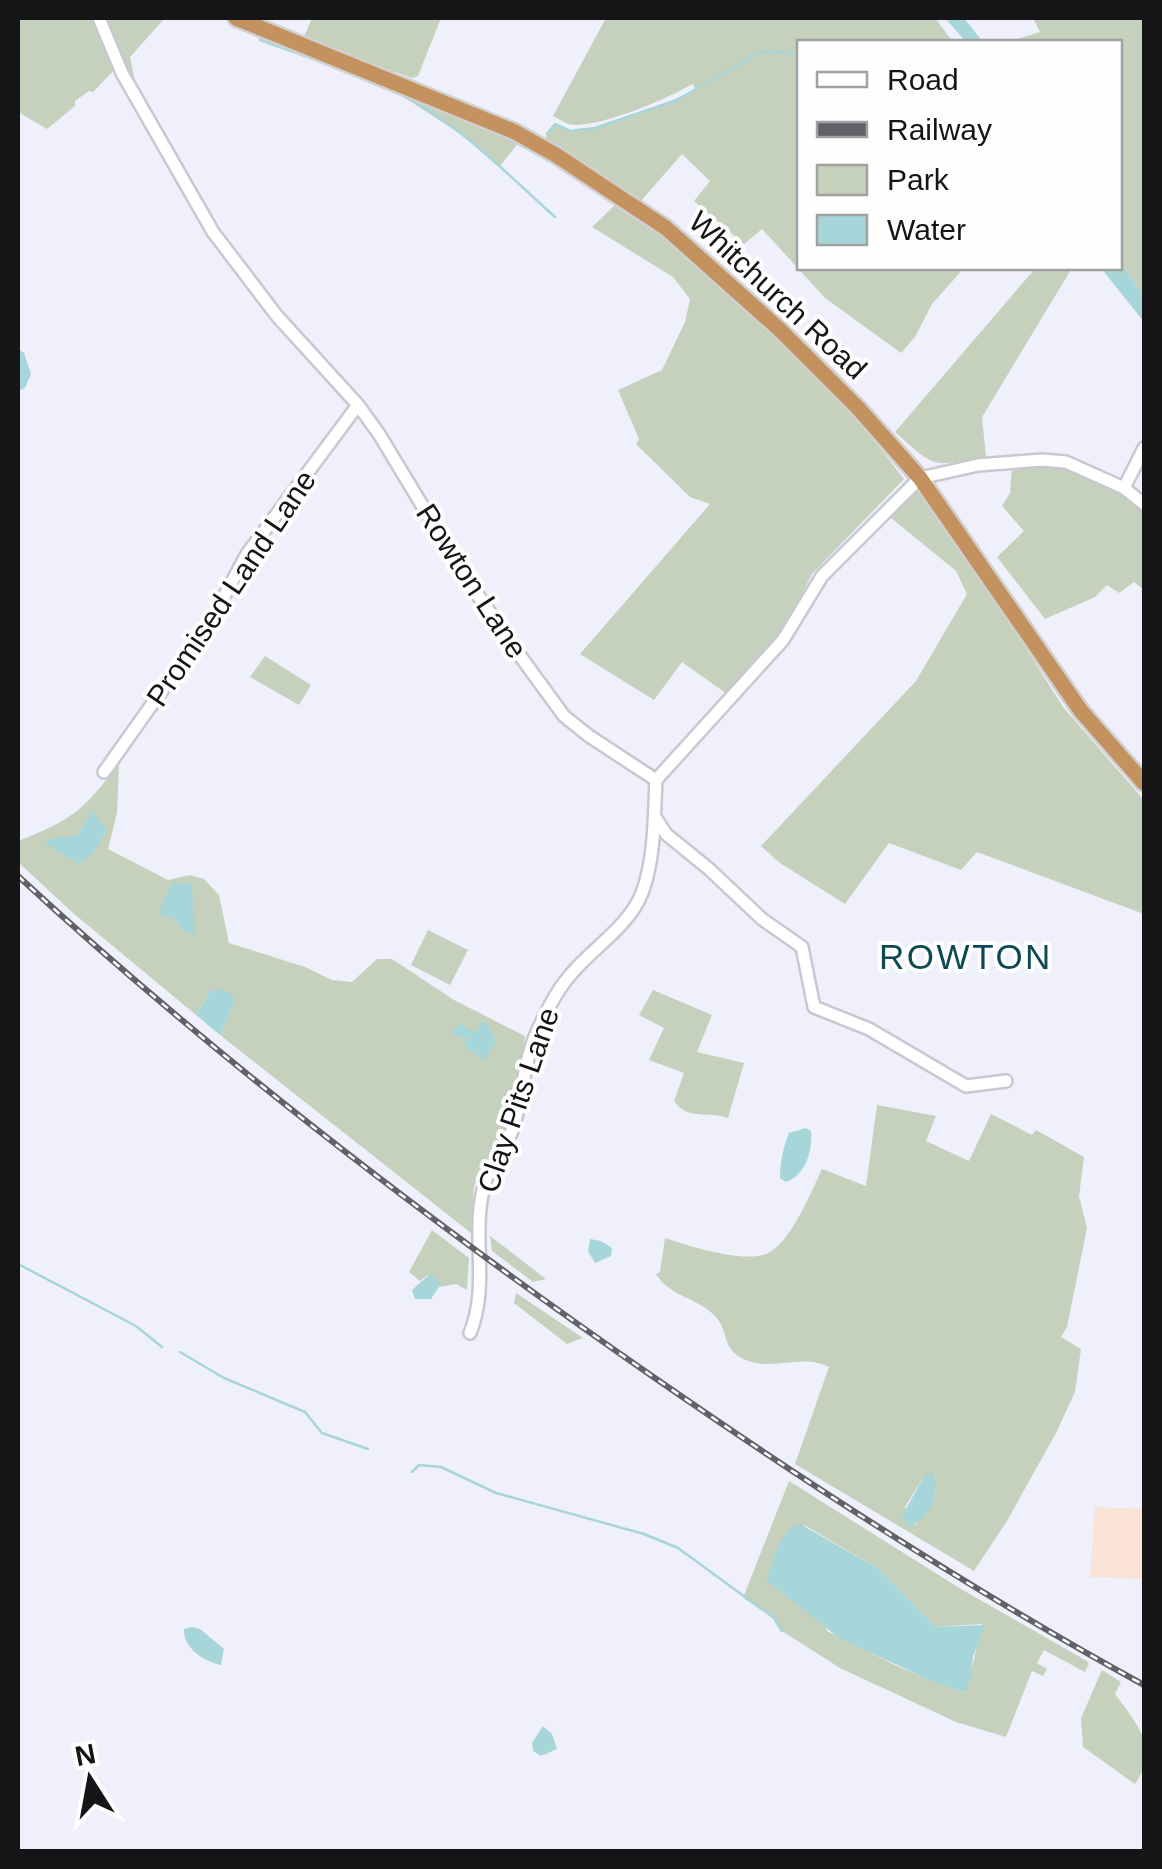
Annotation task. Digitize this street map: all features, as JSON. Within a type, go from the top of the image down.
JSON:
[{"type":"highway","name":"Whitchurch Road","points":[[236,18],[515,132],[556,154],[666,228],[779,328],[920,478],[1082,710],[1144,783]]},
{"type":"street","name":"Rowton Lane","points":[[99,18],[122,73],[213,232],[276,316],[358,405],[466,578],[564,716],[656,780]]},
{"type":"street","name":"Promised Land Lane","points":[[104,772],[208,624],[247,554],[358,405]]},
{"type":"street","points":[[1124,488],[1144,448]]},
{"type":"street","points":[[656,780],[783,640],[822,576],[920,478],[978,465],[1042,460],[1077,466],[1124,488],[1144,504]]},
{"type":"street","name":"Clay Pits Lane","points":[[470,1333],[482,1272],[479,1226],[483,1187],[512,1133],[532,1042],[555,995],[641,897],[655,817],[656,780]]},
{"type":"street","points":[[655,817],[666,834],[710,868],[762,920],[802,947],[814,1007],[869,1029],[966,1086],[1006,1080]]},
{"type":"shaded area","points":[[1095,1507],[1144,1509],[1144,1579],[1090,1577]]},
{"type":"green space","points":[[18,18],[95,18],[117,67],[47,129],[18,112]]},
{"type":"green space","points":[[103,18],[165,18],[130,57],[135,82],[124,68]]},
{"type":"green space","points":[[312,18],[441,18],[418,76],[412,78],[303,39]]},
{"type":"green space","points":[[606,18],[935,18],[952,40],[797,40],[797,267],[762,229],[744,244],[694,201],[710,181],[682,154],[640,202],[544,140],[555,124],[570,131],[597,128],[652,109],[695,89],[693,84],[636,110],[589,124],[570,124],[553,116]]},
{"type":"green space","points":[[1033,18],[1144,18],[1144,296],[1122,265],[1122,40],[1014,40],[1040,32]]},
{"type":"green space","points":[[399,94],[472,118],[519,142],[500,166],[462,135]]},
{"type":"green space","points":[[617,203],[697,263],[771,329],[841,402],[904,479],[812,574],[782,633],[727,694],[682,662],[654,700],[580,654],[710,504],[690,497],[636,444],[639,439],[618,390],[662,370],[685,322],[690,299],[673,277],[592,227]]},
{"type":"green space","points":[[799,270],[962,270],[932,304],[915,337],[901,353],[825,298]]},
{"type":"green space","points":[[1071,270],[982,417],[986,457],[945,463],[928,459],[895,432],[1033,271]]},
{"type":"green space","points":[[1061,465],[1096,479],[1144,510],[1144,590],[1134,582],[1119,593],[1107,585],[1095,597],[1045,619],[997,557],[1024,531],[1002,506],[1010,493],[1012,468]]},
{"type":"green space","points":[[918,489],[979,574],[1063,707],[1144,800],[1144,914],[977,852],[961,870],[889,843],[845,904],[780,863],[761,846],[916,681],[967,594],[956,571],[890,517]]},
{"type":"green space","points":[[265,656],[311,685],[299,705],[250,677]]},
{"type":"green space","points":[[119,764],[117,813],[108,849],[168,880],[190,875],[204,879],[219,895],[229,943],[305,967],[332,980],[352,982],[377,959],[392,959],[454,1000],[525,1036],[510,1121],[474,1186],[471,1233],[220,1035],[233,1004],[211,990],[196,1015],[18,862],[18,841],[76,812]]},
{"type":"green space","points":[[428,930],[468,950],[450,985],[411,965]]},
{"type":"green space","points":[[653,990],[712,1015],[697,1052],[744,1063],[728,1118],[680,1107],[674,1101],[684,1073],[649,1060],[664,1028],[639,1015]]},
{"type":"green space","points":[[877,1105],[936,1116],[926,1141],[969,1161],[991,1114],[1032,1135],[1036,1130],[1084,1157],[1079,1196],[1087,1228],[1067,1327],[1061,1337],[1081,1349],[1075,1392],[1007,1521],[974,1571],[795,1464],[829,1367],[810,1362],[761,1364],[741,1358],[730,1347],[714,1315],[668,1287],[656,1274],[660,1272],[665,1238],[743,1256],[775,1249],[799,1216],[822,1169],[866,1186]],"holes":[[[924,1476],[935,1476],[932,1503],[915,1525],[905,1507]]]},
{"type":"green space","points":[[432,1230],[469,1258],[467,1290],[456,1284],[439,1287],[428,1275],[420,1281],[409,1272]]},
{"type":"green space","points":[[490,1236],[546,1279],[533,1282],[492,1251]]},
{"type":"green space","points":[[516,1293],[583,1338],[567,1344],[514,1303]]},
{"type":"green space","points":[[789,1481],[1089,1664],[1085,1672],[1044,1650],[1037,1663],[1047,1669],[1043,1676],[1032,1671],[1006,1737],[956,1722],[840,1668],[782,1631],[774,1618],[743,1598]],"holes":[[[804,1525],[879,1569],[936,1627],[982,1624],[964,1693],[899,1667],[827,1631]]]},
{"type":"green space","points":[[1102,1670],[1121,1682],[1115,1694],[1143,1737],[1146,1759],[1135,1784],[1083,1747],[1081,1718]]},
{"type":"water","points":[[945,18],[964,18],[981,40],[964,40]]},
{"type":"water","points":[[1122,265],[1144,296],[1144,322],[1103,270],[1122,270]]},
{"type":"water","points":[[18,349],[24,353],[31,374],[25,388],[18,391]]},
{"type":"water","points":[[92,811],[107,830],[93,853],[79,864],[46,844],[45,840],[78,835]]},
{"type":"water","points":[[173,882],[192,884],[195,935],[183,931],[175,919],[158,913]]},
{"type":"water","points":[[211,990],[230,992],[235,1000],[220,1035],[196,1015]]},
{"type":"water","points":[[481,1021],[489,1026],[496,1042],[485,1060],[463,1046],[468,1038],[455,1037],[453,1030],[460,1024],[476,1033]]},
{"type":"water","points":[[806,1128],[811,1131],[807,1161],[799,1174],[786,1182],[780,1178],[781,1161],[789,1133]]},
{"type":"water","points":[[590,1239],[612,1248],[611,1256],[595,1263],[588,1251]]},
{"type":"water","points":[[430,1274],[439,1287],[431,1299],[415,1299],[412,1290]]},
{"type":"water","points":[[924,1476],[935,1476],[934,1500],[927,1513],[908,1527],[902,1516]]},
{"type":"water","points":[[800,1524],[879,1569],[936,1627],[986,1625],[973,1656],[965,1693],[839,1638],[766,1580],[782,1540]]},
{"type":"water","points":[[192,1627],[224,1649],[221,1665],[191,1648],[184,1629]]},
{"type":"water","points":[[543,1726],[552,1734],[557,1749],[541,1756],[533,1751],[532,1743]]},
{"type":"waterway","points":[[260,40],[364,78],[441,118],[555,217]]},
{"type":"waterway","points":[[547,134],[555,124],[570,131],[595,128],[677,100],[758,53],[797,55]]},
{"type":"waterway","points":[[18,1264],[136,1326],[162,1347]]},
{"type":"waterway","points":[[180,1352],[224,1378],[305,1412],[322,1433],[368,1449]]},
{"type":"waterway","points":[[412,1472],[419,1465],[441,1467],[496,1493],[644,1534],[678,1548],[774,1618],[782,1631]]},
{"type":"railway","points":[[18,876],[247,1074],[406,1199],[569,1318],[894,1537],[1144,1685]]},
{"type":"district","name":"ROWTON","points":[[966,956]]}]
